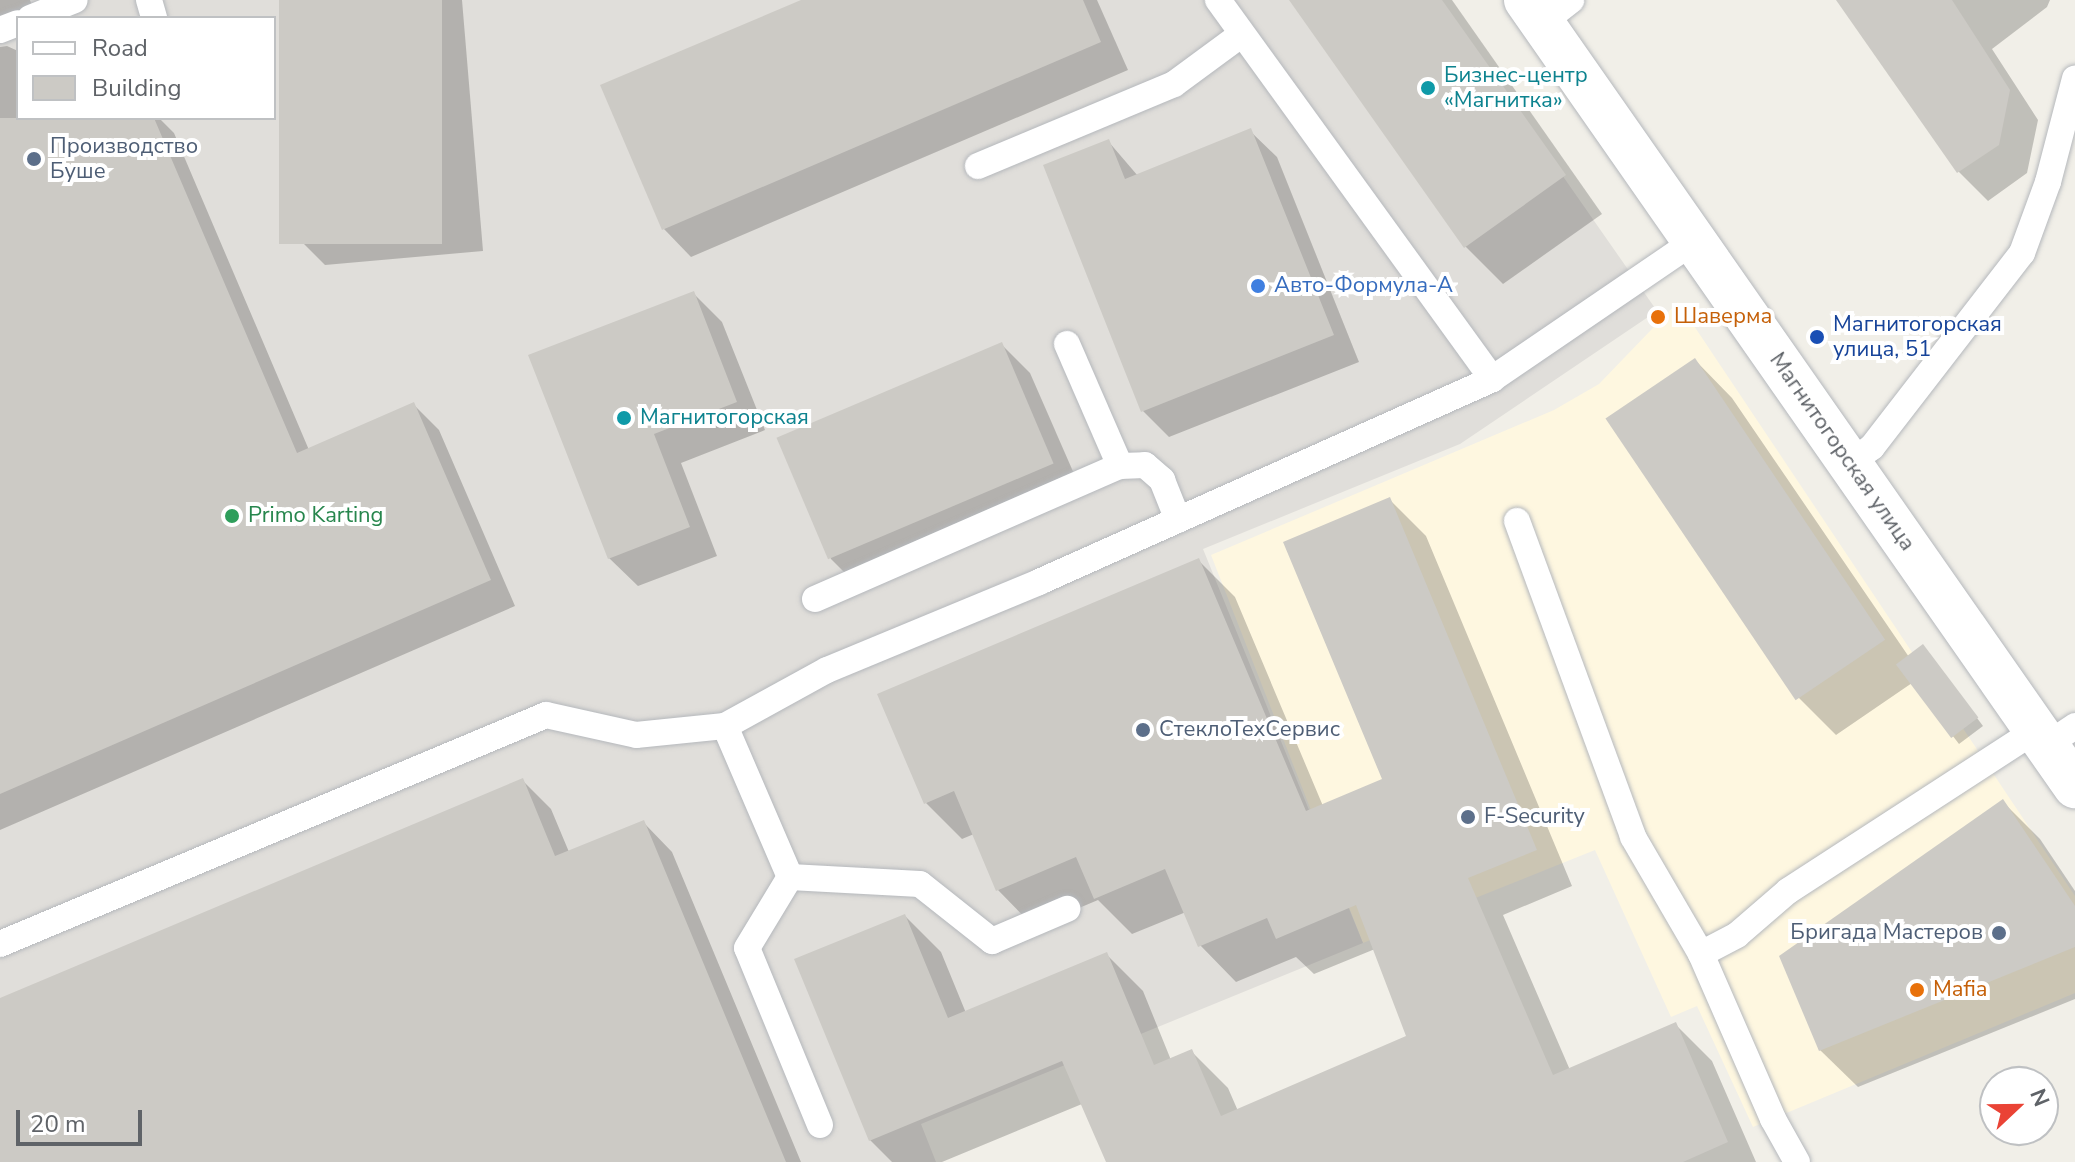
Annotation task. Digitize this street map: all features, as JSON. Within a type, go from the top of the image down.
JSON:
[{"type":"street","name":"Магнитогорская улица","points":[[1546,8],[1694,241],[1850,463],[2053,734],[2075,786]]},
{"type":"lane","points":[[35,16],[75,0]]},
{"type":"lane","points":[[1218,0],[1492,379]]},
{"type":"lane","points":[[978,166],[1174,84],[1242,34]]},
{"type":"lane","points":[[1850,463],[1872,447],[2022,253],[2048,182],[2075,78]]},
{"type":"lane","points":[[0,944],[546,715],[636,735],[725,726],[827,670],[1178,520],[1492,379],[1694,241]]},
{"type":"lane","points":[[1067,344],[1120,466]]},
{"type":"lane","points":[[815,599],[1120,466],[1145,465],[1162,480],[1178,520]]},
{"type":"lane","points":[[1517,521],[1633,837],[1701,954],[1773,1119],[1797,1162]]},
{"type":"lane","points":[[725,726],[790,877]]},
{"type":"lane","points":[[1701,954],[1737,935],[1788,891],[2053,734]]},
{"type":"lane","points":[[790,877],[920,884],[992,941],[1067,909]]},
{"type":"lane","points":[[790,877],[747,948],[820,1125]]},
{"type":"shaded area","points":[[0,0],[1440,0],[1657,311],[1460,444],[1203,549],[1363,943],[921,1124],[936,1162],[0,1162]]},
{"type":"shaded area","points":[[1678,302],[2075,896],[2075,993],[1753,1127],[1697,1006],[1671,1017],[1595,850],[1363,943],[1211,555],[1554,410],[1599,384]]},
{"type":"building","points":[[279,0],[442,0],[442,244],[279,244]]},
{"type":"building","points":[[801,0],[1083,0],[1101,42],[662,230],[600,85]]},
{"type":"building","name":"Бизнес-центр «Магнитка»","points":[[1289,0],[1442,0],[1566,175],[1464,248]]},
{"type":"building","points":[[1836,0],[1952,0],[2010,90],[1999,145],[1957,173]]},
{"type":"building","name":"Primo Karting","points":[[0,118],[155,120],[297,453],[414,402],[491,580],[0,794]]},
{"type":"building","points":[[1251,128],[1334,335],[1141,412],[1043,165],[1109,139],[1125,179]]},
{"type":"building","name":"Магнитогорская","points":[[694,291],[737,402],[654,434],[690,527],[608,559],[528,355]]},
{"type":"building","points":[[1002,342],[1054,464],[828,559],[776,438]]},
{"type":"building","points":[[1695,358],[1885,640],[1796,700],[1605,418]]},
{"type":"building","points":[[1390,497],[1537,850],[1468,878],[1553,1075],[1676,1022],[1728,1142],[1683,1162],[1106,1162],[1062,1061],[869,1141],[794,959],[905,914],[948,1018],[1107,952],[1154,1065],[1192,1049],[1221,1116],[1406,1036],[1356,905],[1276,939],[1267,918],[1198,947],[1165,869],[1094,899],[1076,857],[996,891],[954,791],[924,804],[877,694],[1199,558],[1306,811],[1382,779],[1283,542]]},
{"type":"building","points":[[1923,644],[1978,717],[1951,738],[1896,664]]},
{"type":"building","points":[[523,778],[555,856],[644,820],[786,1162],[0,1162],[0,998]]},
{"type":"building","points":[[2003,799],[2075,906],[2075,947],[1819,1051],[1779,956]]},
{"type":"place","name":"Бизнес-центр «Магнитка»","points":[[1428,88]]},
{"type":"place","name":"Производство Буше","points":[[34,159]]},
{"type":"place","name":"Авто-Формула-А","points":[[1258,286]]},
{"type":"place","name":"Шаверма","points":[[1658,317]]},
{"type":"place","name":"Магнитогорская улица, 51","points":[[1817,337]]},
{"type":"place","name":"Магнитогорская","points":[[624,418]]},
{"type":"place","name":"Primo Karting","points":[[232,516]]},
{"type":"place","name":"СтеклоТехСервис","points":[[1143,730]]},
{"type":"place","name":"F-Security","points":[[1468,817]]},
{"type":"place","name":"Бригада Мастеров","points":[[1999,933]]},
{"type":"place","name":"Mafia","points":[[1917,990]]}]
